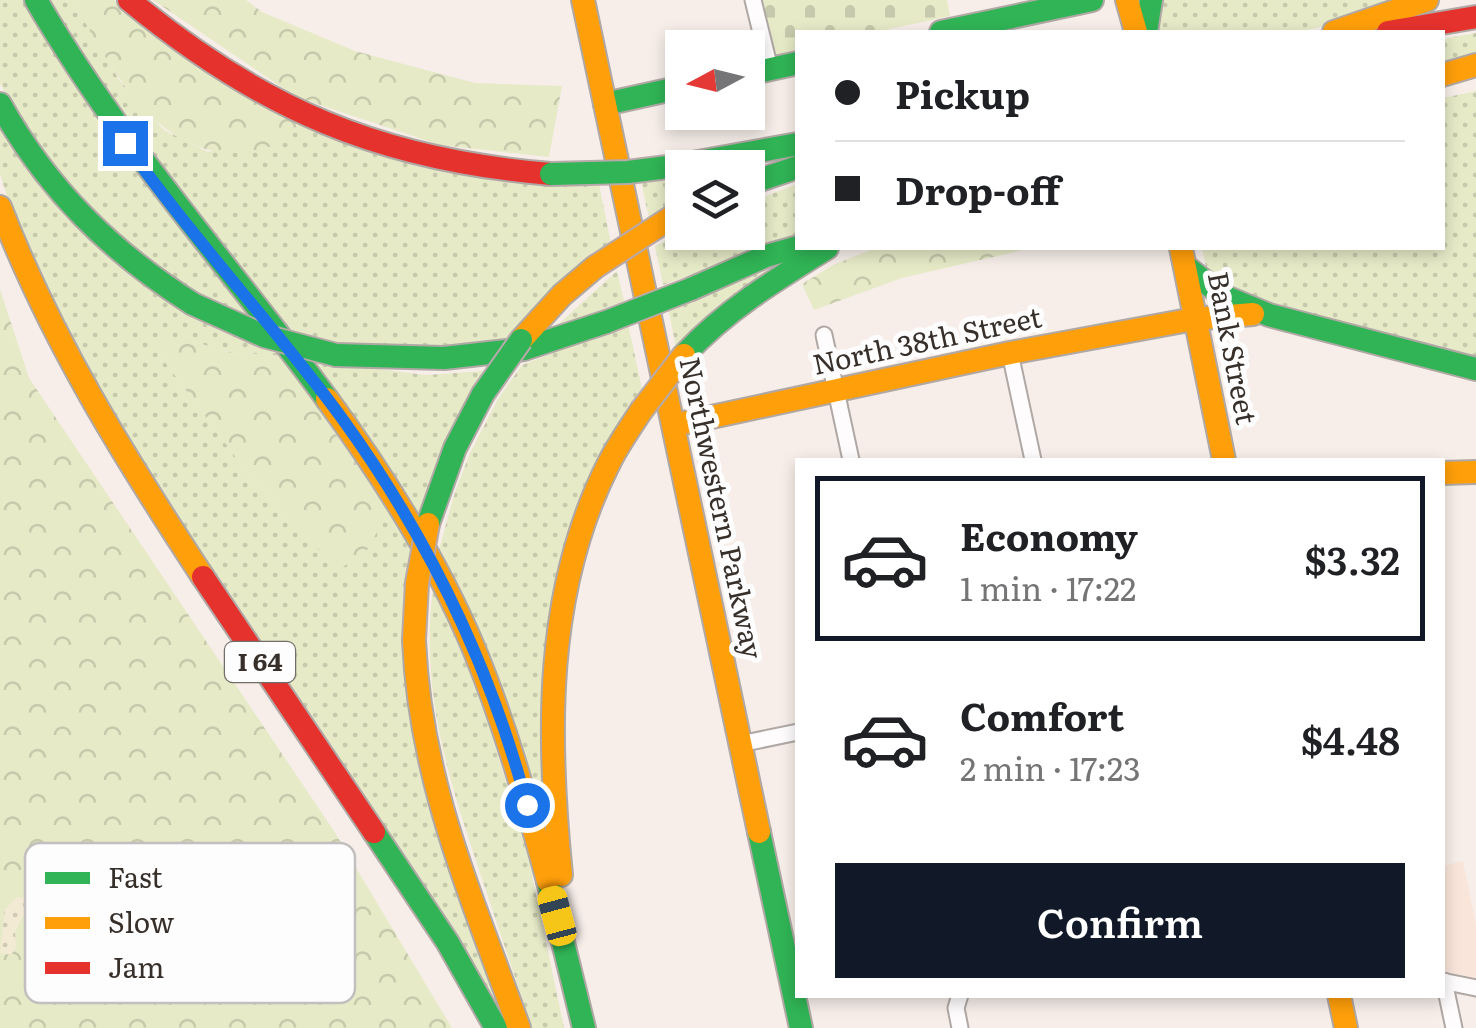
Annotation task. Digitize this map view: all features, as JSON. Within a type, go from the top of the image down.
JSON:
[{"type":"main road","points":[[28,0],[93,109],[146,183],[344,434],[410,538],[470,661],[502,748],[552,924],[575,1028]]},
{"type":"main road","points":[[36,0],[96,102],[139,163],[370,459],[446,588],[475,651],[520,780],[584,1028]]},
{"type":"main road","points":[[129,0],[176,40],[229,76],[318,122],[389,148],[437,160],[551,174],[616,173],[795,145]]},
{"type":"main road","name":"Northwestern Parkway","points":[[583,0],[801,1028]]},
{"type":"main road","points":[[950,30],[1092,0]]},
{"type":"main road","points":[[1128,0],[1136,30]]},
{"type":"main road","points":[[1146,30],[1151,0]]},
{"type":"main road","points":[[1340,30],[1428,0]]},
{"type":"main road","points":[[1400,30],[1476,17]]},
{"type":"main road","points":[[765,71],[795,64]]},
{"type":"main road","points":[[1445,75],[1476,66]]},
{"type":"main road","points":[[1445,76],[1476,80]]},
{"type":"main road","points":[[605,104],[665,92]]},
{"type":"main road","points":[[0,104],[30,154],[77,213],[133,264],[193,304],[264,336],[336,355],[444,358],[524,348],[606,322],[795,248]]},
{"type":"main road","points":[[765,178],[795,168]]},
{"type":"main road","name":"I 64","points":[[0,207],[32,290],[116,445],[448,943],[496,1028]]},
{"type":"main road","points":[[519,1028],[429,765],[415,689],[417,583],[428,524],[454,448],[483,394],[520,340],[595,267],[665,223]]},
{"type":"main road","points":[[573,976],[551,764],[556,652],[566,586],[584,524],[609,465],[641,411],[684,355],[712,325],[750,296],[824,250]]},
{"type":"main road","points":[[1183,257],[1223,296],[1269,315],[1476,369]]},
{"type":"main road","name":"Bank Street","points":[[1183,257],[1224,458]]},
{"type":"main road","name":"North 38th Street","points":[[674,425],[1194,318],[1269,315]]},
{"type":"main road","points":[[1445,473],[1476,472]]},
{"type":"main road","points":[[1340,998],[1346,1028]]},
{"type":"street","points":[[753,0],[756,30]]},
{"type":"street","points":[[824,335],[851,458]]},
{"type":"street","points":[[1010,354],[1033,458]]},
{"type":"street","points":[[740,744],[795,733]]},
{"type":"street","points":[[1445,981],[1476,988]]},
{"type":"street","points":[[1445,990],[1454,1028]]},
{"type":"street","points":[[959,998],[956,1008],[960,1028]]},
{"type":"shaded area","points":[[1463,861],[1476,925],[1476,978],[1445,971],[1445,866]]},
{"type":"green space","points":[[0,0],[25,0],[250,318],[197,298],[84,207],[13,108],[0,83]]},
{"type":"green space","points":[[50,0],[72,0],[120,81],[164,130],[208,152],[301,126],[599,184],[611,243],[505,344],[342,348],[287,331],[135,138]]},
{"type":"green space","points":[[72,0],[114,0],[139,24],[301,126],[261,150],[226,152],[195,145],[168,130],[145,110],[105,56]]},
{"type":"green space","points":[[153,0],[246,0],[262,12],[355,51],[475,83],[562,86],[549,157],[440,145],[296,97]]},
{"type":"green space","points":[[762,0],[947,0],[950,16],[885,30],[795,30],[795,50],[774,55]]},
{"type":"green space","points":[[1156,0],[1415,0],[1350,21],[1306,30],[1157,30]]},
{"type":"green space","points":[[1476,33],[1476,55],[1445,63],[1445,38]]},
{"type":"green space","points":[[1476,91],[1476,363],[1250,296],[1208,277],[1202,250],[1445,250],[1445,98]]},
{"type":"green space","points":[[0,129],[26,169],[281,356],[220,351],[184,337],[159,354],[284,516],[389,510],[412,551],[405,608],[494,991],[489,993],[95,391],[11,209],[0,174]]},
{"type":"green space","points":[[665,179],[665,210],[649,219],[641,181]]},
{"type":"green space","points":[[795,185],[795,239],[765,249],[765,196]]},
{"type":"green space","points":[[665,241],[665,250],[763,250],[663,285],[655,246]]},
{"type":"green space","points":[[871,250],[1023,250],[902,278],[814,310],[802,284],[835,264]]},
{"type":"green space","points":[[773,268],[677,352],[668,308]]},
{"type":"green space","points":[[617,271],[624,301],[554,328]]},
{"type":"green space","points":[[0,289],[29,378],[341,843],[25,843],[25,1003],[355,1003],[355,866],[452,1028],[0,1028]]},
{"type":"green space","points":[[628,324],[643,393],[592,487],[545,816],[438,553],[470,453],[498,399],[522,365]]},
{"type":"green space","points":[[184,337],[220,351],[281,356],[389,510],[365,554],[339,569],[284,516],[159,354],[157,344]]},
{"type":"green space","points":[[313,361],[426,375],[483,371],[419,519]]},
{"type":"green space","points":[[433,588],[479,693],[527,851],[564,1028],[532,1028],[456,799],[433,696]]},
{"type":"sand","points":[[17,897],[24,898],[25,913],[15,931],[16,948],[11,955],[0,953],[5,909]]},
{"type":"traffic: fast","points":[[36,0],[139,155],[327,399]]},
{"type":"traffic: fast","points":[[950,30],[1092,0]]},
{"type":"traffic: fast","points":[[1146,30],[1151,0]]},
{"type":"traffic: fast","points":[[765,70],[795,64]]},
{"type":"traffic: fast","points":[[605,104],[665,91]]},
{"type":"traffic: fast","points":[[0,104],[38,164],[83,216],[135,263],[193,304]]},
{"type":"traffic: fast","points":[[765,150],[795,145]]},
{"type":"traffic: fast","points":[[551,174],[665,167]]},
{"type":"traffic: fast","points":[[765,178],[795,168]]},
{"type":"traffic: fast","points":[[691,289],[766,256],[795,248]]},
{"type":"traffic: fast","points":[[684,355],[734,310],[824,250]]},
{"type":"traffic: fast","points":[[1185,266],[1223,296],[1269,315],[1476,369]]},
{"type":"traffic: fast","points":[[606,322],[691,289]]},
{"type":"traffic: fast","points":[[193,304],[264,336],[336,355]]},
{"type":"traffic: fast","points":[[336,355],[444,358],[524,349],[606,322]]},
{"type":"traffic: fast","points":[[483,394],[521,340]]},
{"type":"traffic: fast","points":[[428,524],[455,448],[483,394]]},
{"type":"traffic: fast","points":[[374,832],[448,943],[496,1028]]},
{"type":"traffic: fast","points":[[759,832],[801,1028]]},
{"type":"traffic: fast","points":[[548,881],[584,1028]]},
{"type":"traffic: slow","points":[[583,0],[759,832]]},
{"type":"traffic: slow","points":[[1127,0],[1135,30]]},
{"type":"traffic: slow","points":[[1340,30],[1427,0]]},
{"type":"traffic: slow","points":[[1445,74],[1476,65]]},
{"type":"traffic: slow","points":[[0,207],[66,351],[118,443],[203,577]]},
{"type":"traffic: slow","points":[[595,267],[665,222]]},
{"type":"traffic: slow","points":[[1181,250],[1224,458]]},
{"type":"traffic: slow","points":[[521,340],[562,295],[595,267]]},
{"type":"traffic: slow","points":[[1194,319],[1253,314]]},
{"type":"traffic: slow","points":[[674,425],[1010,353],[1194,319]]},
{"type":"traffic: slow","points":[[641,411],[684,355]]},
{"type":"traffic: slow","points":[[327,399],[408,520],[459,616],[506,735],[548,881]]},
{"type":"traffic: slow","points":[[561,875],[553,718],[562,613],[572,562],[588,512],[613,456],[641,411]]},
{"type":"traffic: slow","points":[[1445,473],[1476,472]]},
{"type":"traffic: slow","points":[[414,640],[417,583],[428,524]]},
{"type":"traffic: slow","points":[[414,640],[418,692],[437,791],[519,1028]]},
{"type":"traffic: slow","points":[[1340,998],[1346,1028]]},
{"type":"traffic: jam","points":[[129,0],[227,71],[325,123],[431,156],[551,174]]},
{"type":"traffic: jam","points":[[1400,30],[1476,17]]},
{"type":"traffic: jam","points":[[203,577],[374,832]]},
{"type":"route","points":[[125,143],[297,360],[396,501],[446,588],[475,651],[527,805]]}]
